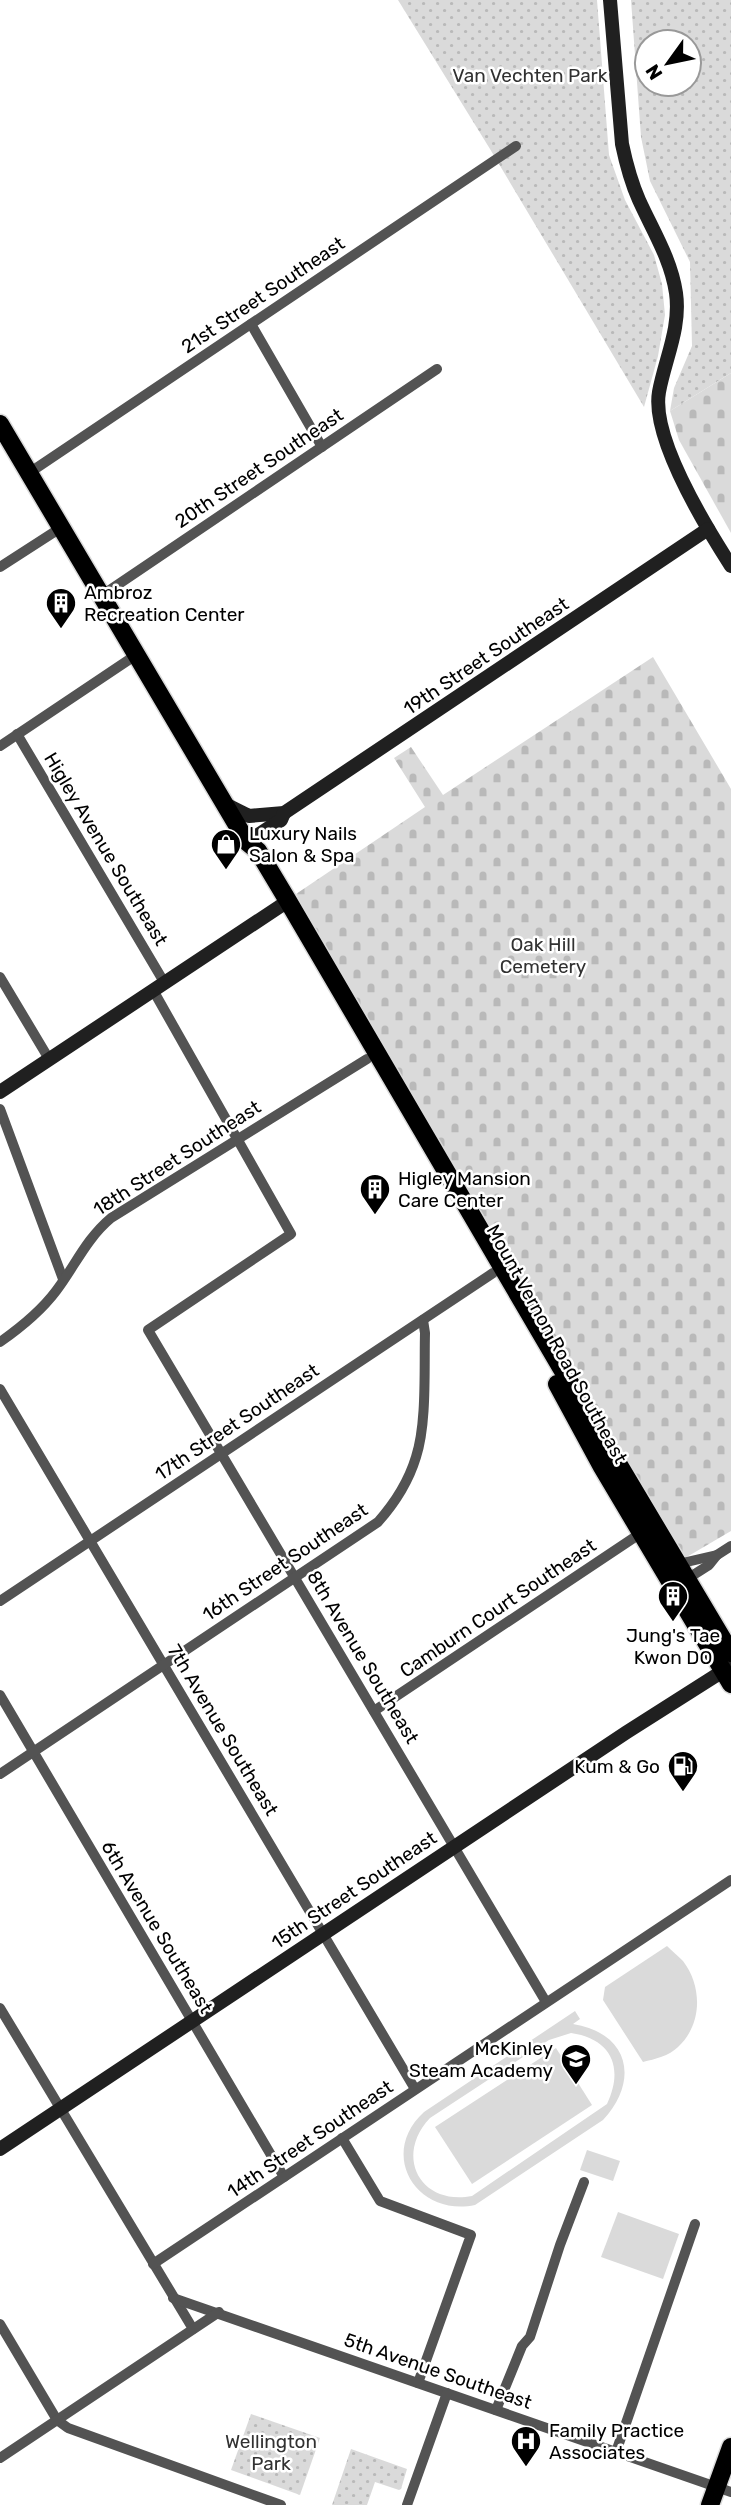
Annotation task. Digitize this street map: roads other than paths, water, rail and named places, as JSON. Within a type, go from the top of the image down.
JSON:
[{"type":"main road","name":"Mount Vernon Road Southeast","points":[[0,424],[247,842],[248,858],[283,904],[731,1653]]},
{"type":"main road","name":"Mount Vernon Road Southeast","points":[[283,904],[367,1059],[493,1273],[622,1501],[729,1674]]},
{"type":"main road","points":[[622,1501],[647,1525],[673,1569],[683,1572]]},
{"type":"main road","points":[[710,2505],[724,2489],[731,2447]]},
{"type":"street","points":[[610,0],[626,165],[639,200],[667,257],[676,293],[675,331],[659,392],[658,416],[665,441],[708,529],[731,566]]},
{"type":"street","name":"21st Street Southeast","points":[[29,473],[516,146]]},
{"type":"street","points":[[251,324],[322,447]]},
{"type":"street","name":"20th Street Southeast","points":[[101,596],[438,369]]},
{"type":"street","points":[[0,567],[62,527]]},
{"type":"street","name":"19th Street Southeast","points":[[225,804],[249,816],[284,813],[708,529]]},
{"type":"street","points":[[0,746],[136,655]]},
{"type":"street","name":"Higley Avenue Southeast","points":[[18,734],[159,986],[291,1234],[148,1329]]},
{"type":"street","name":"19th Street Southeast","points":[[247,842],[281,820],[284,813]]},
{"type":"street","points":[[0,1092],[283,904]]},
{"type":"street","points":[[0,977],[49,1059]]},
{"type":"street","name":"18th Street Southeast","points":[[0,1342],[38,1311],[59,1288],[90,1239],[111,1218],[367,1059]]},
{"type":"street","points":[[0,1110],[63,1279]]},
{"type":"street","name":"17th Street Southeast","points":[[0,1601],[493,1273]]},
{"type":"street","name":"16th Street Southeast","points":[[0,1774],[378,1522],[389,1510],[416,1458],[421,1435],[425,1333],[423,1320]]},
{"type":"street","name":"8th Avenue Southeast","points":[[148,1329],[546,2002]]},
{"type":"street","name":"7th Avenue Southeast","points":[[0,1389],[415,2089]]},
{"type":"street","name":"Camburn Court Southeast","points":[[374,1711],[641,1533]]},
{"type":"street","points":[[683,1572],[731,1546]]},
{"type":"street","points":[[683,1572],[709,1565],[717,1555]]},
{"type":"street","name":"15th Street Southeast","points":[[0,2149],[455,1847],[729,1674]]},
{"type":"street","name":"6th Avenue Southeast","points":[[0,1695],[284,2177]]},
{"type":"street","name":"14th Street Southeast","points":[[153,2264],[731,1880]]},
{"type":"street","points":[[0,2008],[193,2329]]},
{"type":"street","points":[[342,2138],[380,2200],[471,2235],[418,2383]]},
{"type":"street","points":[[496,2410],[522,2346],[530,2337],[584,2182]]},
{"type":"street","points":[[616,2452],[695,2224]]},
{"type":"street","name":"5th Avenue Southeast","points":[[173,2298],[724,2489]]},
{"type":"street","points":[[0,2458],[219,2312]]},
{"type":"street","points":[[0,2325],[57,2420],[68,2428],[281,2505]]},
{"type":"street","points":[[407,2505],[447,2393]]},
{"type":"place","name":"Ambroz Recreation Center","points":[[61,630]]},
{"type":"place","name":"Luxury Nails Salon & Spa","points":[[226,871]]},
{"type":"place","name":"Higley Mansion Care Center","points":[[375,1216]]},
{"type":"place","name":"Jung's Tae Kwon DO","points":[[673,1623]]},
{"type":"place","name":"Kum & Go","points":[[683,1793]]},
{"type":"place","name":"McKinley Steam Academy","points":[[576,2086]]},
{"type":"place","name":"Family Practice Associates","points":[[526,2468]]},
{"type":"park label","name":"Van Vechten Park","points":[[530,75]]},
{"type":"park label","name":"Oak Hill Cemetery","points":[[543,955]]},
{"type":"park label","name":"Wellington Park","points":[[271,2452]]}]
